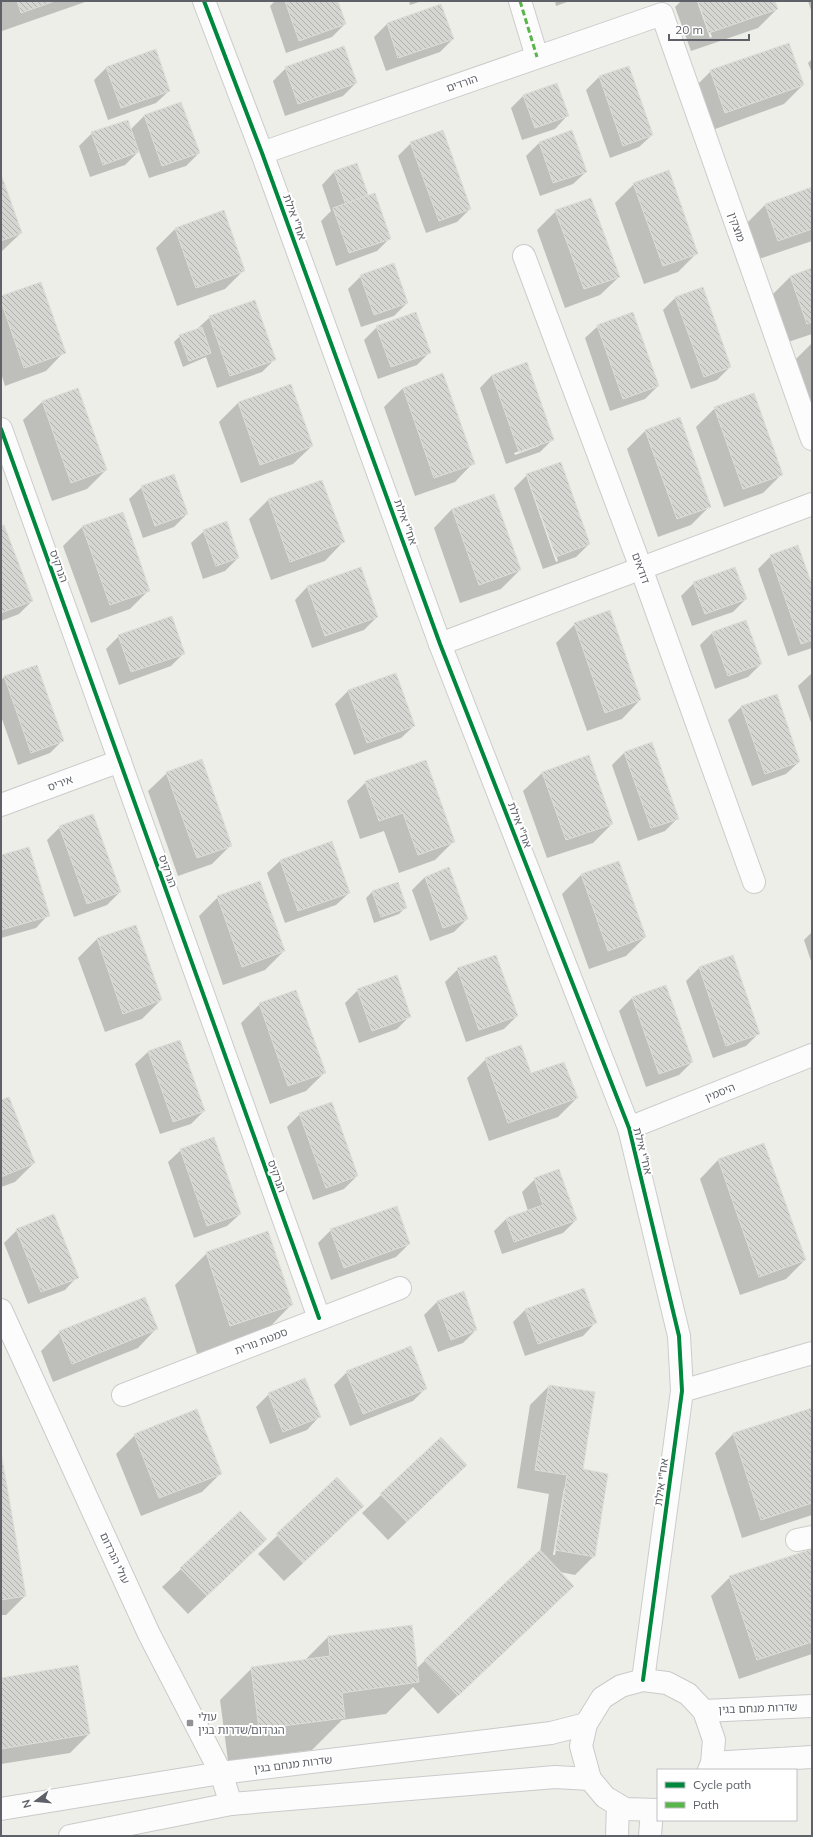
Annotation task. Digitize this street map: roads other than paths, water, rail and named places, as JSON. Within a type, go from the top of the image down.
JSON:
[{"type":"street","name":"אח\"י אילת","points":[[204,1],[262,153],[440,644],[629,1128],[679,1336],[682,1391],[643,1680]]},
{"type":"street","points":[[520,1],[537,57]]},
{"type":"street","name":"הורדים","points":[[262,153],[662,14]]},
{"type":"street","name":"מוצקין","points":[[662,14],[812,439]]},
{"type":"street","name":"דודאים","points":[[524,256],[642,568],[754,882]]},
{"type":"street","name":"הנרקיס","points":[[1,429],[319,1318]]},
{"type":"street","points":[[440,644],[812,504]]},
{"type":"street","name":"איריס","points":[[1,805],[120,761]]},
{"type":"street","name":"היסמין","points":[[629,1128],[812,1055]]},
{"type":"street","name":"סמטת נורית","points":[[123,1395],[319,1318],[400,1288]]},
{"type":"street","name":"עולי הגרדום","points":[[2,1316],[149,1634],[221,1773],[231,1804]]},
{"type":"street","points":[[682,1391],[812,1353]]},
{"type":"street","points":[[650,1836],[655,1810],[625,1808],[605,1797],[590,1779],[582,1746],[586,1724],[602,1698],[621,1686],[643,1680],[667,1683],[688,1694],[704,1711],[714,1740],[710,1767],[812,1757]]},
{"type":"street","name":"שדרות מנחם בגין","points":[[704,1711],[812,1706]]},
{"type":"street","name":"שדרות מנחם בגין","points":[[1,1809],[221,1773],[550,1733],[586,1724]]},
{"type":"street","points":[[70,1836],[231,1804],[555,1777],[590,1779]]},
{"type":"street","points":[[617,1836],[618,1804]]},
{"type":"place","name":"עולי הגרדום/שדרות בגין","points":[[190,1723]]}]
